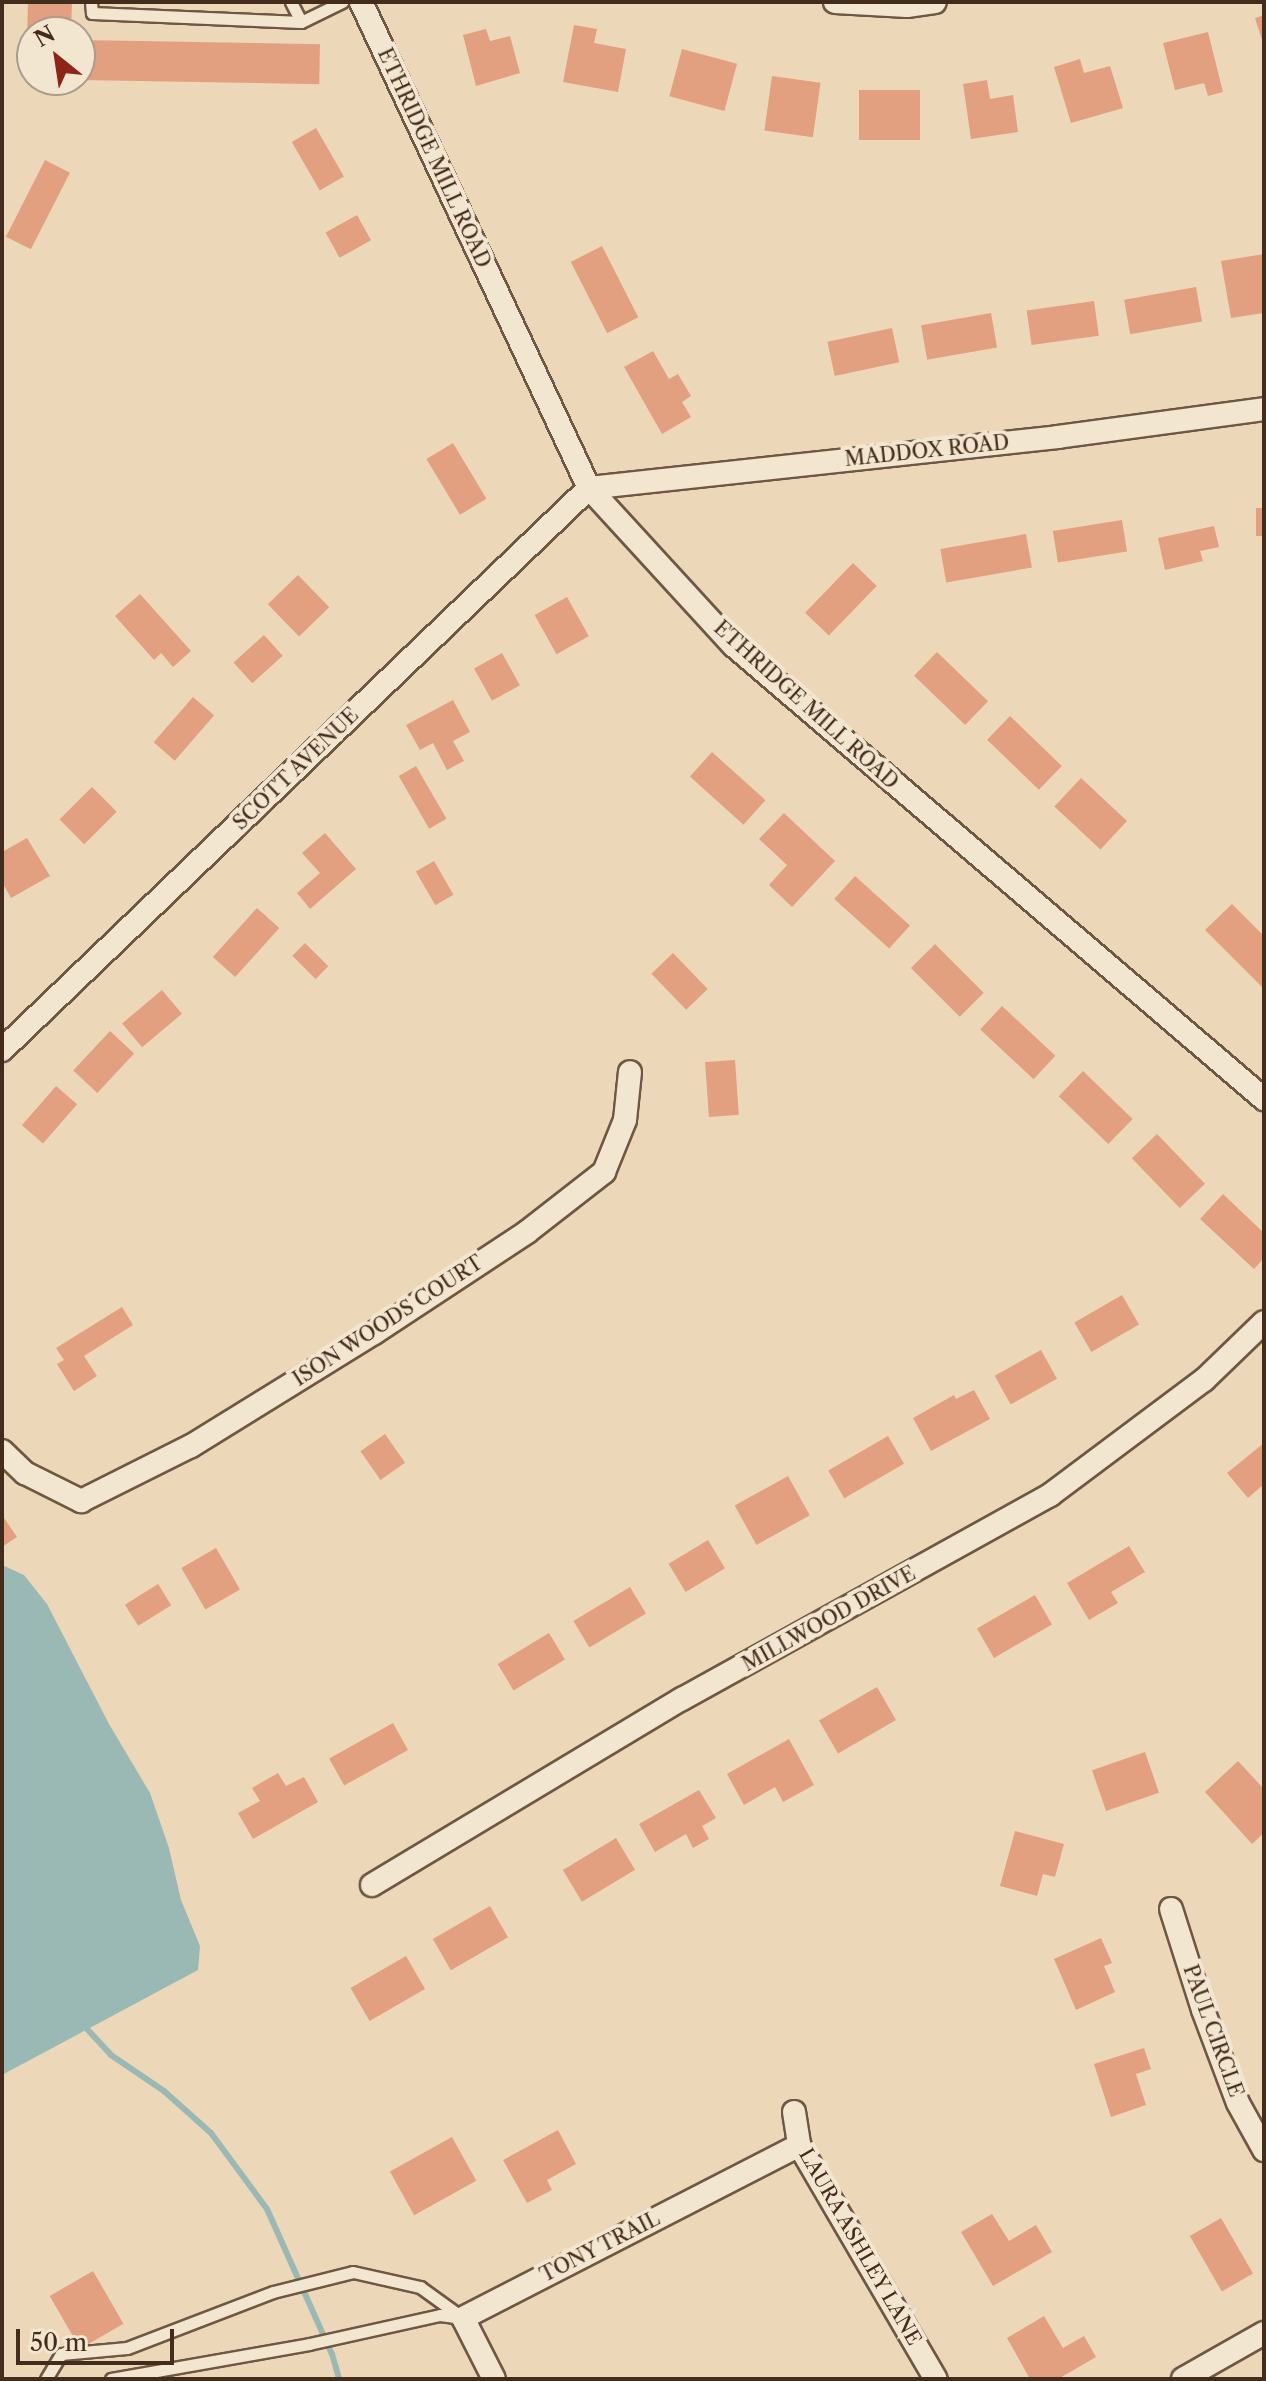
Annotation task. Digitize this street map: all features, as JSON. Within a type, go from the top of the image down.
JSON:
[{"type":"street","name":"ETHRIDGE MILL ROAD","points":[[361,2],[589,488],[733,645],[1264,1099]]},
{"type":"street","points":[[835,2],[907,6],[935,2]]},
{"type":"street","name":"MADDOX ROAD","points":[[589,488],[1058,437],[1264,409]]},
{"type":"street","name":"SCOTT AVENUE","points":[[2,1050],[589,488]]},
{"type":"street","name":"ISON WOODS COURT","points":[[2,1451],[25,1473],[81,1501],[191,1446],[374,1333],[527,1232],[604,1172],[625,1120],[630,1072]]},
{"type":"street","name":"MILLWOOD DRIVE","points":[[372,1885],[682,1699],[1050,1495],[1204,1380],[1264,1322]]},
{"type":"street","name":"PAUL CIRCLE","points":[[1171,1909],[1203,2010],[1238,2103],[1264,2150]]},
{"type":"street","name":"LAURA ASHLEY LANE","points":[[794,2112],[799,2145],[936,2379]]},
{"type":"street","name":"TONY TRAIL","points":[[463,2318],[799,2145]]},
{"type":"street","points":[[463,2318],[494,2379]]},
{"type":"street","points":[[1183,2379],[1264,2333]]},
{"type":"lane","points":[[91,2],[92,13],[301,22],[342,2]]},
{"type":"lane","points":[[291,2],[301,22]]},
{"type":"lane","points":[[46,2379],[61,2354],[127,2348],[273,2292],[353,2272],[420,2287],[463,2318]]},
{"type":"lane","points":[[111,2379],[309,2344],[440,2315],[463,2318]]},
{"type":"water","points":[[2,1565],[24,1575],[47,1604],[109,1724],[150,1793],[169,1848],[181,1900],[200,1946],[198,1970],[2,2075]]},
{"type":"building","points":[[28,2],[72,2],[72,16],[28,16]]},
{"type":"building","points":[[1264,15],[1264,43],[1263,43],[1255,18]]},
{"type":"building","points":[[574,25],[597,29],[594,43],[626,49],[618,92],[563,82]]},
{"type":"building","points":[[486,29],[490,41],[510,36],[520,73],[476,86],[463,35]]},
{"type":"building","points":[[1208,32],[1223,92],[1208,96],[1204,83],[1175,90],[1163,43]]},
{"type":"building","points":[[96,40],[320,44],[319,84],[96,80]]},
{"type":"building","points":[[682,49],[737,64],[724,111],[669,96]]},
{"type":"building","points":[[1080,59],[1084,73],[1110,66],[1123,108],[1071,123],[1054,67]]},
{"type":"building","points":[[772,76],[821,83],[813,137],[764,130]]},
{"type":"building","points":[[987,80],[990,99],[1013,95],[1018,132],[971,139],[963,84]]},
{"type":"building","points":[[859,90],[920,90],[920,140],[859,140]]},
{"type":"building","points":[[316,128],[344,176],[320,190],[292,142]]},
{"type":"building","points":[[45,160],[70,173],[31,249],[6,237]]},
{"type":"building","points":[[357,215],[371,240],[340,258],[326,232]]},
{"type":"building","points":[[602,246],[638,317],[607,333],[571,262]]},
{"type":"building","points":[[1264,254],[1264,313],[1231,318],[1221,261]]},
{"type":"building","points":[[1196,287],[1202,321],[1130,334],[1124,300]]},
{"type":"building","points":[[1094,301],[1099,336],[1032,345],[1027,310]]},
{"type":"building","points":[[991,313],[997,347],[927,360],[921,325]]},
{"type":"building","points":[[892,328],[899,362],[835,376],[827,342]]},
{"type":"building","points":[[653,351],[669,379],[678,374],[691,396],[682,402],[691,417],[662,434],[624,367]]},
{"type":"building","points":[[453,443],[486,499],[460,515],[426,459]]},
{"type":"building","points":[[1256,508],[1264,508],[1264,536],[1256,536]]},
{"type":"building","points":[[1122,520],[1127,552],[1058,563],[1053,531]]},
{"type":"building","points":[[1214,526],[1219,547],[1200,551],[1203,561],[1165,570],[1158,538]]},
{"type":"building","points":[[1026,534],[1032,567],[946,583],[940,549]]},
{"type":"building","points":[[853,563],[877,586],[829,636],[805,613]]},
{"type":"building","points":[[298,575],[329,607],[299,637],[268,604]]},
{"type":"building","points":[[140,594],[191,651],[173,667],[161,653],[154,660],[115,616]]},
{"type":"building","points":[[567,597],[589,636],[556,654],[535,615]]},
{"type":"building","points":[[264,635],[283,656],[252,683],[234,662]]},
{"type":"building","points":[[937,652],[988,701],[965,725],[914,676]]},
{"type":"building","points":[[502,653],[520,685],[492,701],[474,669]]},
{"type":"building","points":[[193,697],[214,715],[175,761],[154,742]]},
{"type":"building","points":[[453,700],[470,732],[453,741],[464,761],[447,770],[433,743],[420,750],[406,725]]},
{"type":"building","points":[[1010,716],[1062,766],[1039,790],[987,740]]},
{"type":"building","points":[[712,752],[766,800],[743,825],[690,777]]},
{"type":"building","points":[[416,766],[446,819],[429,829],[399,776]]},
{"type":"building","points":[[1081,778],[1127,821],[1100,849],[1054,807]]},
{"type":"building","points":[[92,787],[117,812],[84,844],[59,820]]},
{"type":"building","points":[[784,813],[835,861],[792,907],[769,885],[787,865],[759,839]]},
{"type":"building","points":[[325,833],[356,869],[310,909],[297,893],[320,873],[302,853]]},
{"type":"building","points":[[27,838],[50,876],[11,898],[2,882],[2,852]]},
{"type":"building","points":[[434,861],[454,895],[435,905],[416,872]]},
{"type":"building","points":[[855,876],[910,926],[889,949],[834,899]]},
{"type":"building","points":[[1232,904],[1264,936],[1262,987],[1205,930]]},
{"type":"building","points":[[257,908],[279,928],[235,977],[213,957]]},
{"type":"building","points":[[305,943],[328,966],[316,979],[292,956]]},
{"type":"building","points":[[935,944],[984,993],[960,1017],[911,968]]},
{"type":"building","points":[[673,953],[708,989],[686,1010],[651,974]]},
{"type":"building","points":[[162,990],[182,1014],[142,1047],[122,1023]]},
{"type":"building","points":[[1002,1006],[1055,1056],[1034,1079],[980,1029]]},
{"type":"building","points":[[110,1031],[134,1054],[97,1093],[73,1070]]},
{"type":"building","points":[[735,1060],[739,1115],[709,1117],[705,1062]]},
{"type":"building","points":[[1083,1071],[1133,1119],[1108,1144],[1059,1096]]},
{"type":"building","points":[[56,1086],[77,1104],[43,1144],[22,1125]]},
{"type":"building","points":[[1157,1134],[1205,1184],[1180,1208],[1132,1158]]},
{"type":"building","points":[[1223,1194],[1264,1233],[1264,1258],[1254,1269],[1200,1219]]},
{"type":"building","points":[[1122,1295],[1139,1324],[1091,1352],[1074,1322]]},
{"type":"building","points":[[122,1307],[133,1325],[84,1356],[97,1376],[74,1391],[57,1364],[64,1360],[56,1348]]},
{"type":"building","points":[[1041,1350],[1057,1379],[1011,1405],[995,1376]]},
{"type":"building","points":[[974,1390],[990,1419],[931,1451],[913,1418],[954,1395],[956,1399]]},
{"type":"building","points":[[385,1434],[405,1463],[381,1480],[360,1451]]},
{"type":"building","points":[[888,1436],[904,1464],[844,1498],[828,1470]]},
{"type":"building","points":[[1264,1443],[1264,1484],[1248,1498],[1227,1473]]},
{"type":"building","points":[[788,1476],[810,1515],[756,1545],[735,1506]]},
{"type":"building","points":[[2,1515],[17,1537],[2,1547]]},
{"type":"building","points":[[708,1540],[725,1568],[686,1592],[669,1564]]},
{"type":"building","points":[[1129,1546],[1145,1572],[1111,1592],[1118,1603],[1089,1620],[1067,1583]]},
{"type":"building","points":[[216,1548],[240,1590],[205,1610],[181,1568]]},
{"type":"building","points":[[158,1584],[171,1605],[138,1626],[125,1605]]},
{"type":"building","points":[[630,1587],[646,1614],[589,1648],[573,1621]]},
{"type":"building","points":[[1035,1595],[1052,1624],[994,1658],[977,1628]]},
{"type":"building","points":[[549,1633],[565,1660],[514,1690],[498,1664]]},
{"type":"building","points":[[877,1687],[896,1720],[838,1753],[819,1720]]},
{"type":"building","points":[[393,1723],[408,1750],[344,1786],[329,1758]]},
{"type":"building","points":[[789,1739],[814,1785],[783,1802],[775,1787],[744,1805],[727,1774]]},
{"type":"building","points":[[1145,1752],[1159,1793],[1106,1811],[1092,1770]]},
{"type":"building","points":[[1238,1761],[1264,1789],[1264,1833],[1252,1844],[1205,1792]]},
{"type":"building","points":[[278,1773],[286,1786],[304,1777],[318,1802],[253,1839],[238,1813],[260,1801],[252,1788]]},
{"type":"building","points":[[699,1790],[716,1818],[702,1826],[709,1839],[693,1848],[686,1834],[655,1852],[639,1824]]},
{"type":"building","points":[[1015,1831],[1064,1844],[1055,1877],[1043,1874],[1037,1896],[1000,1886]]},
{"type":"building","points":[[616,1838],[635,1870],[582,1902],[563,1870]]},
{"type":"building","points":[[490,1906],[508,1937],[451,1970],[433,1939]]},
{"type":"building","points":[[1101,1938],[1112,1963],[1104,1966],[1115,1992],[1076,2010],[1054,1959]]},
{"type":"building","points":[[406,1956],[425,1989],[370,2021],[351,1988]]},
{"type":"building","points":[[1144,2048],[1151,2069],[1136,2074],[1146,2105],[1111,2117],[1094,2064]]},
{"type":"building","points":[[558,2130],[576,2164],[547,2180],[552,2190],[527,2203],[503,2160]]},
{"type":"building","points":[[452,2137],[476,2181],[414,2215],[390,2171]]},
{"type":"building","points":[[992,2214],[1009,2241],[1036,2225],[1052,2252],[993,2286],[961,2232]]},
{"type":"building","points":[[1221,2218],[1253,2273],[1222,2291],[1190,2236]]},
{"type":"building","points":[[93,2271],[124,2324],[80,2349],[50,2296]]},
{"type":"building","points":[[1044,2316],[1063,2348],[1084,2336],[1096,2357],[1058,2379],[1030,2379],[1007,2338]]},
{"type":"waterway","points":[[87,2029],[111,2055],[164,2091],[211,2133],[267,2209],[332,2354],[339,2379]]}]
